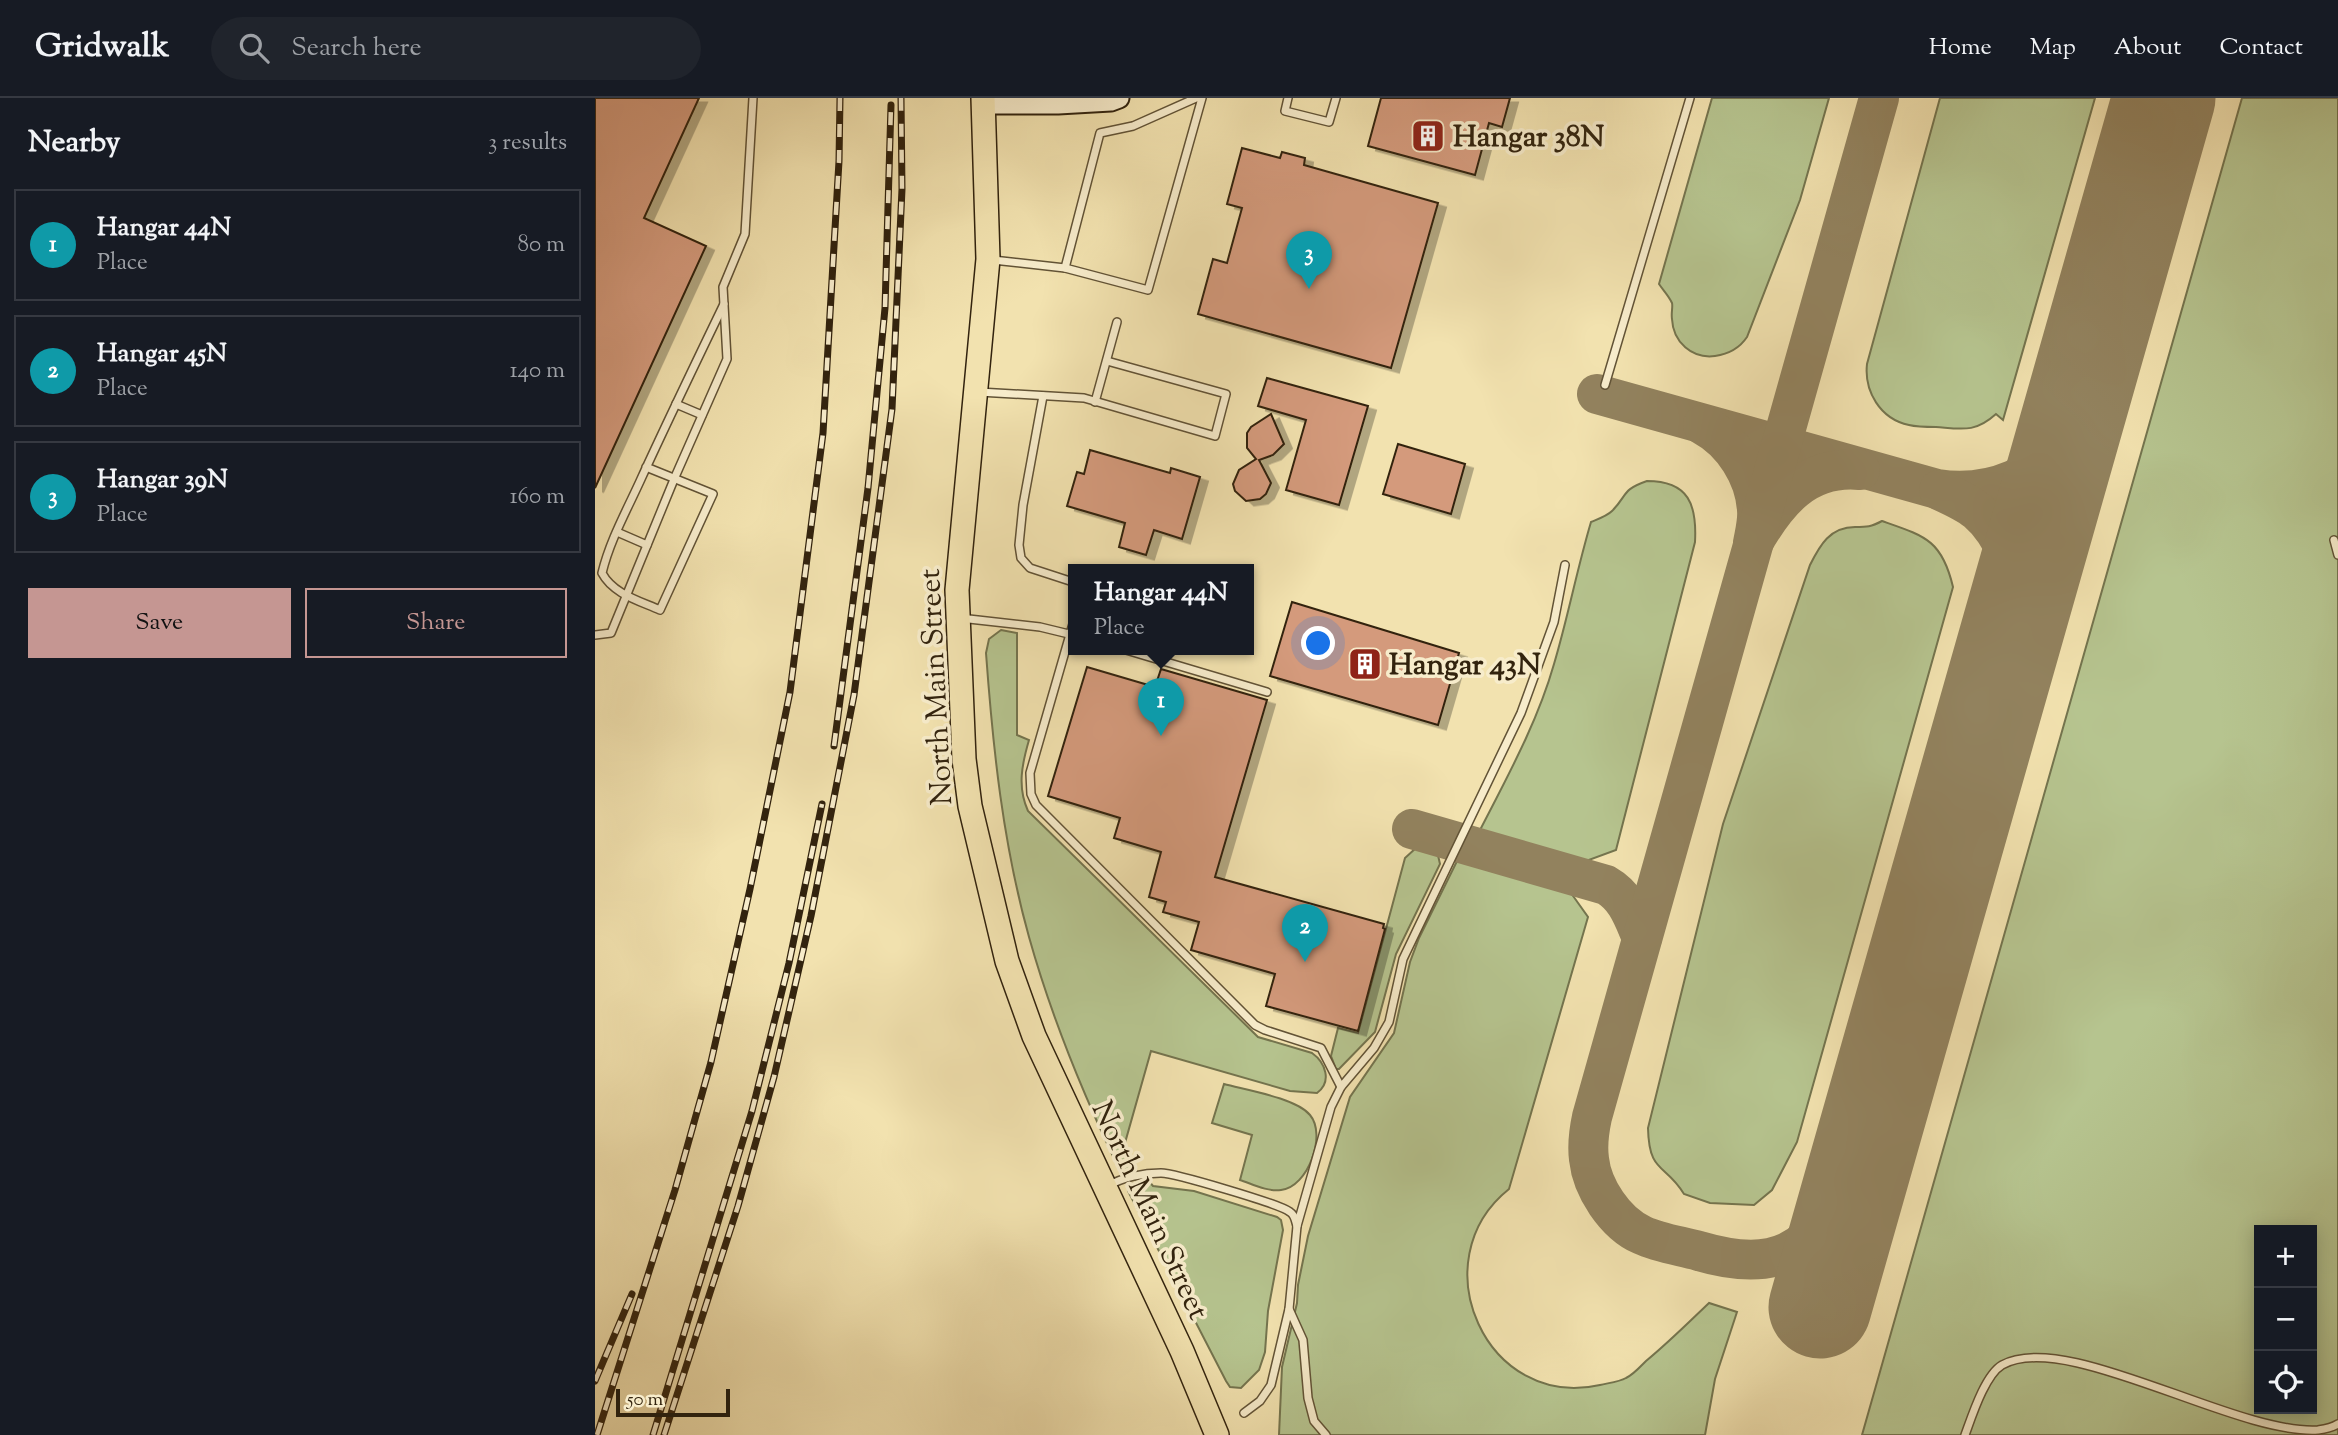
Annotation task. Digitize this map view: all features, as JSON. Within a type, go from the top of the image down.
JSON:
[{"type":"main road","points":[[984,101],[1058,104],[1111,101],[1119,98]]},
{"type":"main road","name":"North Main Street","points":[[984,101],[988,259],[957,590],[964,759],[970,806],[1007,961],[1034,1035],[1182,1351],[1217,1435]]},
{"type":"lane","points":[[595,635],[611,633],[727,359],[723,286],[745,234],[753,98]]},
{"type":"lane","points":[[1065,268],[1100,133],[1133,126],[1196,98]]},
{"type":"lane","points":[[988,259],[1065,268],[1148,290],[1202,98]]},
{"type":"lane","points":[[1288,98],[1285,111],[1329,122],[1336,98]]},
{"type":"lane","points":[[1605,385],[1690,98]]},
{"type":"lane","points":[[646,467],[713,494],[660,610],[627,595],[606,581],[602,573],[617,531],[646,467],[724,304]]},
{"type":"lane","points":[[1095,402],[1117,322]]},
{"type":"lane","points":[[976,391],[1084,398],[1215,436],[1226,394],[1107,361]]},
{"type":"lane","points":[[1043,396],[1021,515],[1019,551],[1030,568],[1068,580]]},
{"type":"lane","points":[[676,404],[702,415]]},
{"type":"lane","points":[[617,531],[647,545]]},
{"type":"lane","points":[[2333,540],[2338,555]]},
{"type":"lane","points":[[1244,1413],[1260,1401],[1271,1385],[1289,1309],[1297,1226],[1331,1107],[1341,1087],[1374,1048],[1389,1023],[1403,959],[1529,692],[1554,622],[1565,565]]},
{"type":"lane","points":[[958,617],[1068,633]]},
{"type":"lane","points":[[1068,647],[1030,773],[1031,794],[1036,805],[1255,1025],[1321,1048],[1341,1087]]},
{"type":"lane","points":[[1143,655],[1267,692]]},
{"type":"lane","points":[[1105,1188],[1115,1182],[1163,1173],[1288,1210],[1294,1215],[1297,1226]]},
{"type":"lane","points":[[1289,1309],[1303,1339],[1308,1398],[1314,1421],[1326,1435]]},
{"type":"lane","points":[[1965,1435],[1975,1406],[1994,1372],[2003,1364],[2029,1358],[2049,1358],[2084,1366],[2282,1431],[2301,1432],[2333,1428],[2338,1424]]},
{"type":"green space","points":[[1712,98],[1829,98],[1800,200],[1747,337],[1741,345],[1729,352],[1707,356],[1692,352],[1680,342],[1673,327],[1672,303],[1659,284]]},
{"type":"green space","points":[[1940,98],[2095,98],[2003,420],[1996,414],[1975,427],[1961,429],[1919,427],[1890,417],[1871,394],[1867,374],[1867,364]]},
{"type":"green space","points":[[2242,98],[2338,98],[2338,1435],[1862,1435]]},
{"type":"green space","points":[[1647,481],[1673,485],[1687,498],[1694,517],[1695,542],[1616,850],[1578,864],[1477,836],[1520,752],[1547,686],[1591,522],[1610,513],[1629,490]]},
{"type":"green space","points":[[1882,521],[1920,536],[1937,549],[1949,571],[1953,587],[1797,1142],[1772,1190],[1754,1205],[1710,1203],[1684,1194],[1659,1167],[1651,1153],[1648,1128],[1723,824],[1810,565],[1822,544],[1832,534],[1846,528],[1869,526]]},
{"type":"green space","points":[[1001,630],[1017,633],[1017,735],[1029,740],[1022,776],[1028,811],[1258,1037],[1312,1053],[1317,1057],[1324,1067],[1326,1078],[1322,1089],[1317,1093],[1290,1091],[1151,1051],[1123,1150],[1133,1169],[1122,1175],[1082,1088],[1059,1028],[1038,968],[1012,867],[1000,796],[986,653],[989,639]]},
{"type":"green space","points":[[1427,846],[1437,851],[1440,864],[1396,954],[1375,1032],[1336,1069],[1331,1056],[1338,1028],[1358,1033],[1405,858],[1416,848]]},
{"type":"green space","points":[[1460,855],[1566,886],[1588,917],[1509,1189],[1482,1219],[1469,1254],[1468,1290],[1478,1324],[1498,1353],[1525,1375],[1560,1387],[1600,1385],[1629,1377],[1709,1303],[1737,1312],[1715,1379],[1705,1435],[1279,1435],[1282,1367],[1297,1303],[1308,1236],[1350,1097],[1394,1033],[1410,962]]},
{"type":"green space","points":[[1224,1084],[1282,1099],[1310,1115],[1315,1124],[1316,1135],[1312,1159],[1307,1170],[1291,1187],[1271,1190],[1240,1180],[1252,1135],[1212,1123]]},
{"type":"green space","points":[[1147,1179],[1153,1186],[1194,1191],[1281,1220],[1283,1230],[1268,1311],[1265,1352],[1259,1370],[1241,1388],[1230,1387],[1226,1381],[1128,1191],[1131,1184]]},
{"type":"building","points":[[595,98],[699,98],[644,218],[706,246],[595,488]]},
{"type":"building","name":"Hangar 38N","points":[[1381,98],[1510,98],[1502,127],[1489,123],[1475,175],[1368,146]]},
{"type":"building","points":[[1242,148],[1280,158],[1282,152],[1305,158],[1304,165],[1438,203],[1391,368],[1198,314],[1213,259],[1227,263],[1242,208],[1227,204]]},
{"type":"building","points":[[1267,378],[1368,406],[1339,505],[1286,490],[1306,420],[1258,406]]},
{"type":"building","points":[[1271,414],[1284,444],[1273,455],[1259,460],[1271,483],[1266,494],[1260,499],[1246,501],[1235,491],[1233,484],[1239,470],[1256,459],[1247,448],[1247,433],[1251,427]]},
{"type":"building","points":[[1398,444],[1465,464],[1451,514],[1383,494]]},
{"type":"building","points":[[1090,450],[1170,473],[1171,468],[1200,477],[1182,539],[1154,530],[1146,555],[1119,547],[1125,523],[1067,506],[1077,472],[1084,474]]},
{"type":"building","name":"Hangar 43N","points":[[1292,602],[1459,653],[1438,725],[1270,676]]},
{"type":"building","points":[[1087,667],[1155,687],[1161,669],[1267,700],[1215,877],[1384,924],[1385,929],[1358,1031],[1266,1006],[1275,974],[1191,950],[1199,922],[1163,912],[1166,902],[1149,897],[1161,852],[1114,838],[1120,818],[1048,796]]},
{"type":"taxiway","points":[[1866,1146],[1835,1206],[1814,1232],[1788,1252],[1755,1260],[1709,1254],[1656,1240],[1632,1229],[1614,1213],[1600,1193],[1591,1170],[1588,1148],[1592,1117],[1879,98]]},
{"type":"taxiway","points":[[1597,394],[1937,489],[1957,491],[1976,490],[2013,480],[2046,459],[2060,445],[2071,428],[2079,397]]},
{"type":"taxiway","points":[[1703,425],[1724,440],[1747,472],[1757,510],[1753,543],[1772,513],[1795,489],[1824,473],[1860,470]]},
{"type":"taxiway","points":[[1939,490],[1977,511],[1995,532],[2010,559],[2020,603],[2011,636]]},
{"type":"taxiway","points":[[1412,829],[1606,885],[1624,902],[1642,938]]},
{"type":"runway","points":[[1820,1307],[2164,98]]},
{"type":"railway","points":[[597,1435],[675,1190],[711,1062],[790,692],[823,433],[839,161],[840,98]]},
{"type":"railway","points":[[664,1435],[738,1206],[774,1077],[811,916],[854,695],[892,409],[902,189],[901,98]]},
{"type":"railway","points":[[834,746],[868,488],[885,308],[891,105]]},
{"type":"railway","points":[[653,1435],[752,1111],[789,963],[822,804]]},
{"type":"railway","points":[[595,1381],[632,1294]]},
{"type":"place","name":"Hangar 38N","points":[[1428,136]]},
{"type":"place","name":"Hangar 39N","points":[[1309,289]]},
{"type":"place","name":"Hangar 43N","points":[[1365,664]]},
{"type":"place","name":"Hangar 44N","points":[[1161,736]]},
{"type":"place","name":"Hangar 45N","points":[[1305,962]]}]
